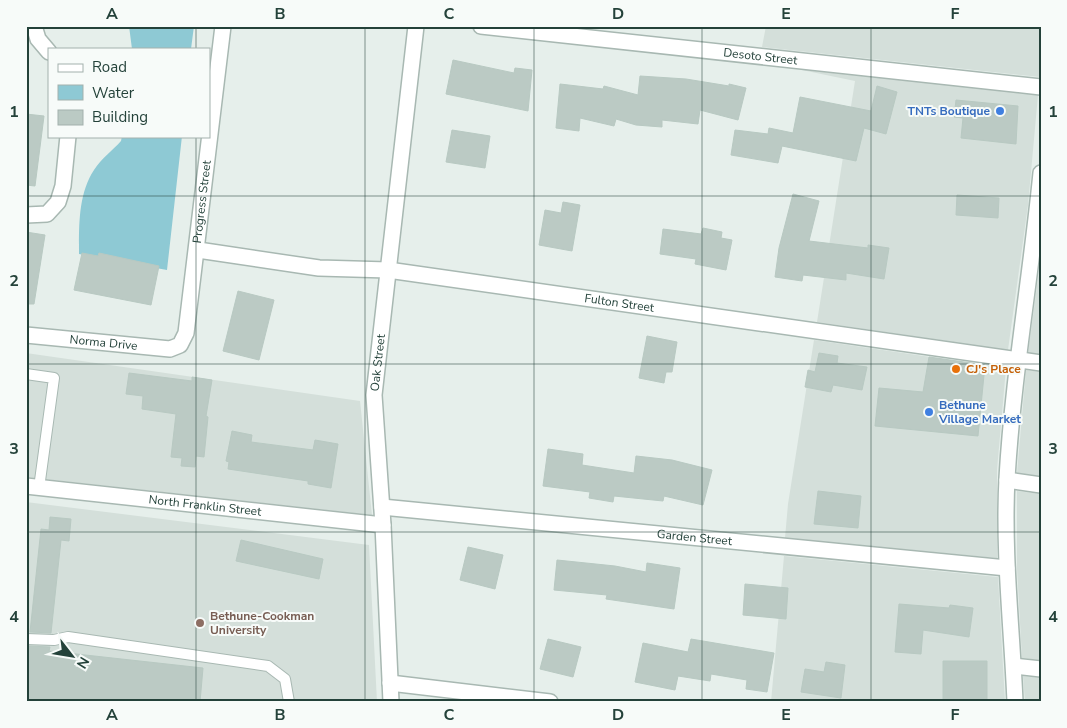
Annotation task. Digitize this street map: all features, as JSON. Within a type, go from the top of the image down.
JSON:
[{"type":"street","points":[[34,26],[38,38],[48,51]]},
{"type":"street","name":"Progress Street","points":[[180,345],[186,332],[198,250],[223,26]]},
{"type":"street","name":"Oak Street","points":[[391,702],[383,525],[374,395],[416,26]]},
{"type":"street","name":"Desoto Street","points":[[481,26],[1041,86]]},
{"type":"street","points":[[26,215],[47,214],[58,202],[63,186],[68,138]]},
{"type":"street","points":[[1015,702],[1007,568],[1007,480],[1017,360],[1039,215],[1041,173]]},
{"type":"street","name":"Fulton Street","points":[[198,250],[319,268],[388,270],[1041,363]]},
{"type":"street","name":"Norma Drive","points":[[26,335],[170,350],[180,345]]},
{"type":"street","points":[[1007,480],[1041,485]]},
{"type":"street","name":"North Franklin Street","points":[[32,487],[383,525]]},
{"type":"street","name":"Garden Street","points":[[382,507],[1007,568]]},
{"type":"street","points":[[1014,666],[1041,669]]},
{"type":"street","points":[[390,683],[550,702]]},
{"type":"lane","points":[[26,374],[54,378],[32,487]]},
{"type":"lane","points":[[26,639],[54,640],[68,638],[268,666],[285,679],[289,702]]},
{"type":"shaded area","points":[[766,26],[1041,26],[1040,77],[762,47]]},
{"type":"shaded area","points":[[797,69],[1038,95],[1028,205],[1008,350],[817,322],[855,81]]},
{"type":"shaded area","points":[[1041,256],[1041,354],[1028,353]]},
{"type":"shaded area","points":[[814,340],[1006,368],[997,470],[997,558],[785,538],[788,504]]},
{"type":"shaded area","points":[[26,353],[360,401],[372,515],[26,477]]},
{"type":"shaded area","points":[[1026,370],[1041,372],[1041,476],[1017,473]]},
{"type":"shaded area","points":[[1017,491],[1041,494],[1041,660],[1022,658],[1017,569]]},
{"type":"shaded area","name":"Bethune-Cookman University","points":[[26,502],[369,545],[377,702],[26,702]]},
{"type":"shaded area","points":[[784,556],[998,577],[1005,702],[771,702]]},
{"type":"shaded area","points":[[1023,676],[1041,678],[1041,702],[1025,702]]},
{"type":"water","points":[[129,26],[194,26],[191,48],[132,48]]},
{"type":"water","points":[[122,138],[182,138],[167,270],[79,254],[80,211],[85,189],[94,170],[121,141]]},
{"type":"building","points":[[453,60],[514,73],[515,68],[532,70],[528,111],[446,94]]},
{"type":"building","points":[[640,76],[686,79],[746,88],[738,120],[700,110],[698,124],[662,120],[662,127],[636,125],[616,119],[614,126],[580,118],[579,131],[556,128],[560,84],[603,89],[604,86],[638,95]]},
{"type":"building","points":[[877,86],[897,92],[886,134],[864,128],[856,161],[782,146],[778,163],[731,155],[735,130],[768,134],[769,128],[793,133],[800,97],[871,111]]},
{"type":"building","points":[[956,100],[1018,106],[1016,144],[961,138],[963,118],[954,117]]},
{"type":"building","points":[[26,114],[44,116],[35,186],[26,185]]},
{"type":"building","points":[[452,130],[490,136],[485,168],[446,162]]},
{"type":"building","points":[[793,194],[819,201],[809,241],[868,248],[868,245],[889,248],[884,279],[846,273],[846,280],[803,275],[802,281],[775,277],[779,248]]},
{"type":"building","points":[[957,195],[999,198],[998,218],[956,215]]},
{"type":"building","points":[[563,202],[580,205],[572,251],[539,245],[545,210],[561,213]]},
{"type":"building","points":[[703,228],[722,232],[721,238],[732,240],[726,270],[695,264],[696,259],[660,254],[663,229],[701,234]]},
{"type":"building","points":[[26,232],[45,235],[34,304],[26,304]]},
{"type":"building","points":[[82,253],[98,256],[99,253],[159,266],[151,305],[74,290]]},
{"type":"building","points":[[238,291],[274,300],[259,360],[223,351]]},
{"type":"building","points":[[647,336],[677,342],[672,372],[666,372],[664,383],[639,378]]},
{"type":"building","points":[[819,353],[838,356],[837,363],[867,367],[862,390],[833,385],[831,392],[805,387],[808,370],[815,372]]},
{"type":"building","name":"Bethune Village Market","points":[[929,357],[985,365],[978,436],[875,426],[879,388],[923,392]]},
{"type":"building","points":[[129,373],[192,381],[192,377],[212,380],[206,416],[208,417],[204,457],[196,456],[195,467],[181,466],[182,458],[171,457],[176,414],[142,409],[143,396],[126,394]]},
{"type":"building","points":[[232,431],[252,435],[251,442],[313,450],[315,440],[338,444],[331,488],[308,484],[308,481],[228,469],[229,462],[226,461]]},
{"type":"building","points":[[548,449],[583,454],[582,465],[634,473],[636,456],[672,460],[712,470],[703,505],[664,496],[663,501],[614,496],[613,502],[589,498],[590,492],[543,486]]},
{"type":"building","points":[[818,491],[861,496],[858,528],[814,524]]},
{"type":"building","points":[[50,517],[71,519],[69,541],[61,540],[51,633],[30,632],[41,529],[49,530]]},
{"type":"building","points":[[241,540],[323,559],[319,579],[236,561]]},
{"type":"building","points":[[468,547],[503,555],[495,589],[460,580]]},
{"type":"building","points":[[557,560],[615,566],[646,572],[647,563],[680,568],[674,609],[606,599],[607,595],[554,590]]},
{"type":"building","points":[[745,584],[788,588],[786,619],[743,615]]},
{"type":"building","points":[[899,604],[949,608],[950,605],[973,608],[969,637],[923,630],[921,654],[895,652]]},
{"type":"building","points":[[548,639],[581,647],[573,677],[540,669]]},
{"type":"building","points":[[691,639],[774,653],[767,692],[746,689],[747,680],[711,674],[710,681],[678,676],[675,690],[635,682],[643,643],[688,652]]},
{"type":"building","points":[[29,646],[50,647],[49,651],[203,668],[200,702],[26,702],[26,649],[29,649]]},
{"type":"building","points":[[943,661],[987,661],[987,702],[943,702]]},
{"type":"building","points":[[826,662],[845,665],[841,698],[801,692],[805,669],[824,672]]},
{"type":"place","name":"TNTs Boutique","points":[[1000,111]]},
{"type":"place","name":"CJ's Place","points":[[956,369]]},
{"type":"place","name":"Bethune Village Market","points":[[929,412]]},
{"type":"place","name":"Bethune-Cookman University","points":[[200,623]]}]
